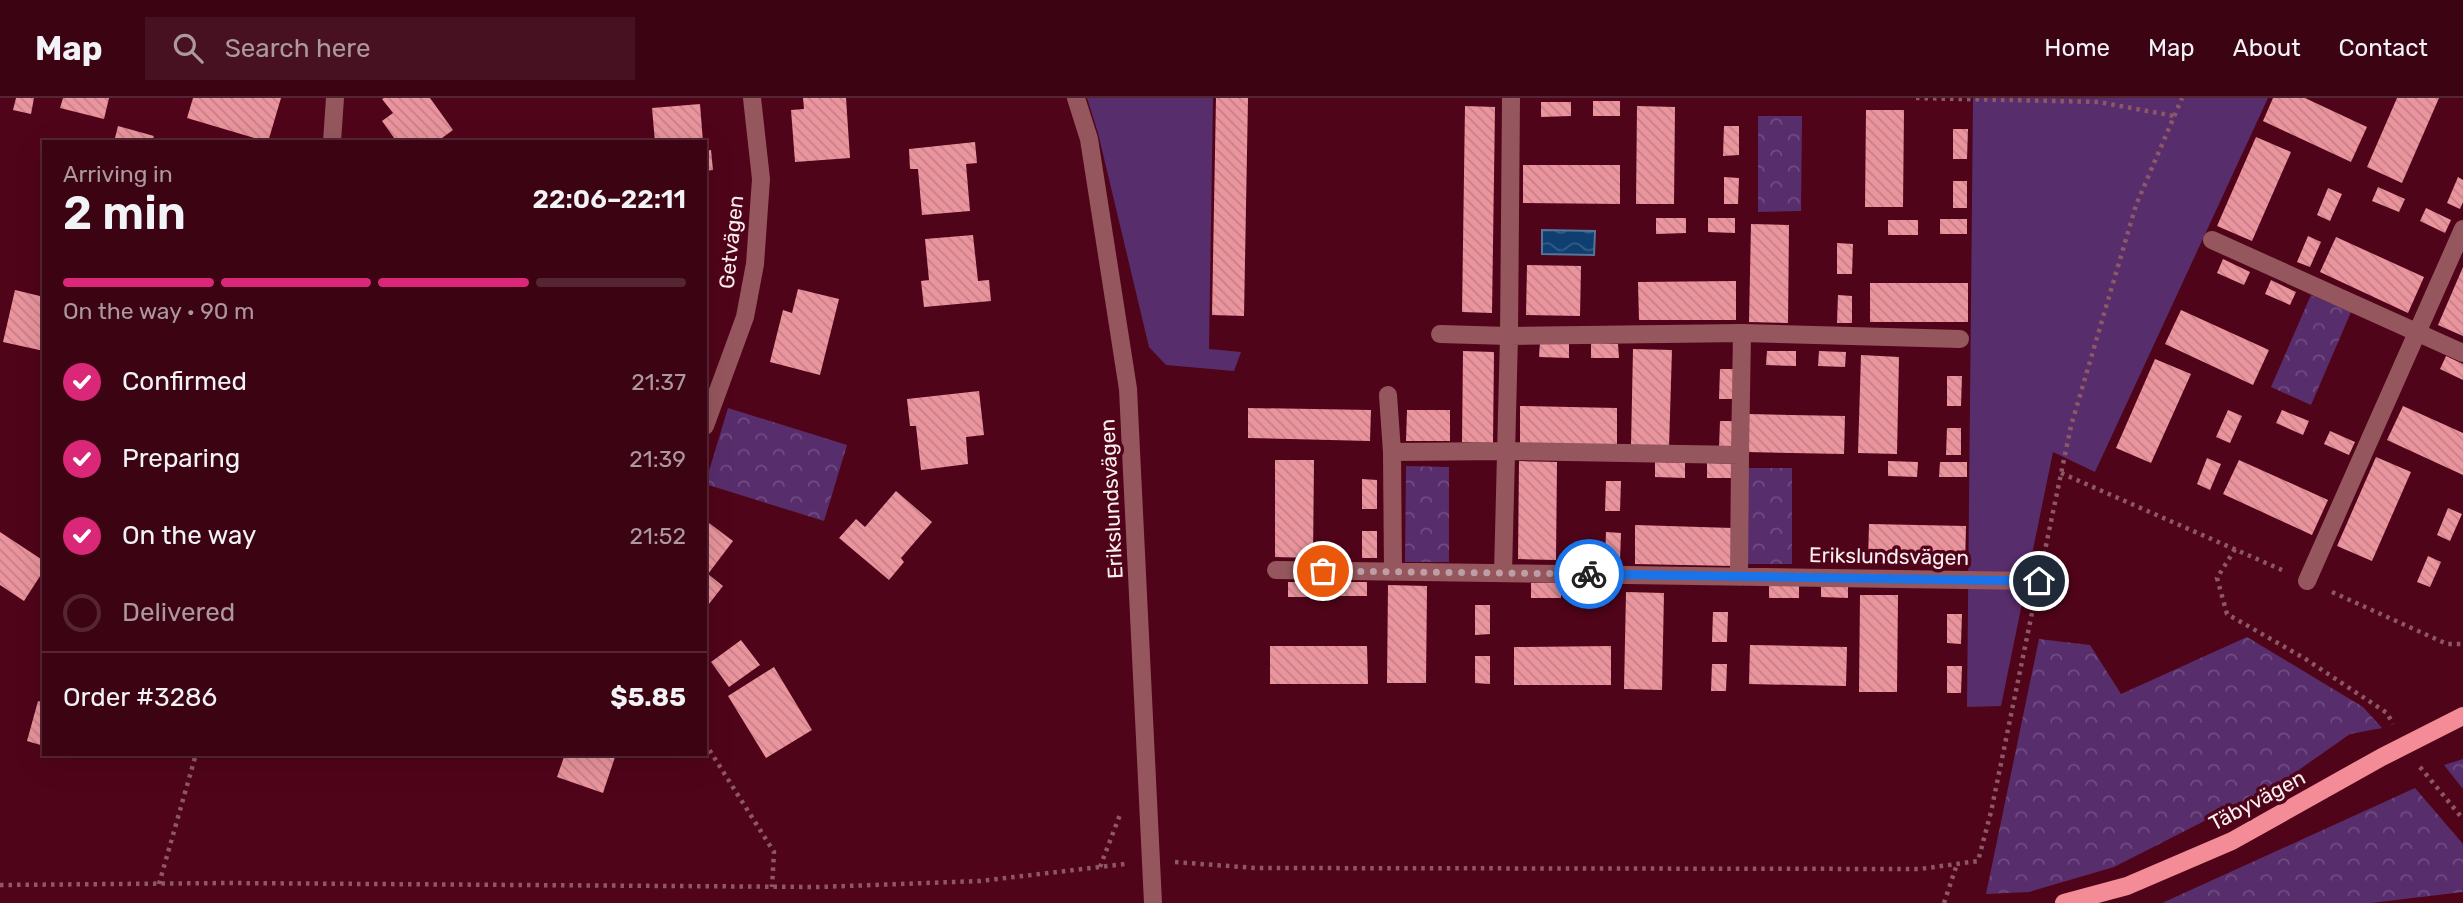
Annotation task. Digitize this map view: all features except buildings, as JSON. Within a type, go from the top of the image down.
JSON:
[{"type":"main road","name":"Täbyvägen","points":[[2064,903],[2127,886],[2232,841],[2382,757],[2463,716]]},
{"type":"street","points":[[332,140],[335,98]]},
{"type":"street","name":"Getvägen","points":[[707,421],[745,317],[755,264],[761,179],[752,98]]},
{"type":"street","name":"Erikslundsvägen","points":[[1076,98],[1089,139],[1128,389],[1153,903]]},
{"type":"street","points":[[1503,573],[1511,98]]},
{"type":"street","points":[[2307,580],[2463,229]]},
{"type":"street","points":[[2212,240],[2463,352]]},
{"type":"street","points":[[1739,577],[1742,333]]},
{"type":"street","points":[[1440,334],[1509,336],[1742,333],[1960,339]]},
{"type":"street","points":[[1388,395],[1392,452],[1393,572]]},
{"type":"street","points":[[1392,452],[1740,455]]},
{"type":"street","name":"Erikslundsvägen","points":[[1276,570],[2039,581]]},
{"type":"path","points":[[1916,98],[2099,102],[2174,116]]},
{"type":"path","points":[[0,885],[772,887],[980,881],[1152,860],[1256,868],[1920,869],[1978,861],[2071,426],[2136,205],[2182,98]]},
{"type":"path","points":[[2061,472],[2447,644],[2463,644]]},
{"type":"path","points":[[2235,549],[2217,578],[2227,614],[2304,658],[2387,713],[2400,735]]},
{"type":"path","points":[[707,746],[774,852],[772,887]]},
{"type":"path","points":[[159,884],[195,756]]},
{"type":"path","points":[[2414,756],[2427,778],[2463,819]]},
{"type":"path","points":[[1100,867],[1121,811]]},
{"type":"path","points":[[1944,903],[1957,864]]},
{"type":"green space","points":[[1087,98],[1213,98],[1209,349],[1241,352],[1234,371],[1166,365],[1149,347],[1098,133]]},
{"type":"green space","points":[[1973,98],[2268,98],[2095,472],[2053,452],[2001,706],[1967,707]]},
{"type":"green space","points":[[1758,116],[1802,116],[1801,211],[1758,212]]},
{"type":"green space","points":[[2311,295],[2351,312],[2311,405],[2271,387]]},
{"type":"green space","points":[[728,408],[847,445],[824,521],[707,485]]},
{"type":"green space","points":[[1406,466],[1449,467],[1449,562],[1405,562]]},
{"type":"green space","points":[[1748,468],[1792,468],[1792,564],[1748,564]]},
{"type":"green space","points":[[2247,637],[2363,707],[2382,728],[2350,734],[2283,781],[2114,867],[2029,892],[1986,894],[2039,639],[2090,645],[2121,694]]},
{"type":"green space","points":[[2463,759],[2463,789],[2444,765]]},
{"type":"green space","points":[[2415,788],[2463,844],[2463,892],[2371,903],[2162,903]]},
{"type":"water","points":[[1542,230],[1595,231],[1594,255],[1542,254]]},
{"type":"way so far","points":[[1323,571],[1589,574]]},
{"type":"route","points":[[1589,574],[2039,581]]}]
